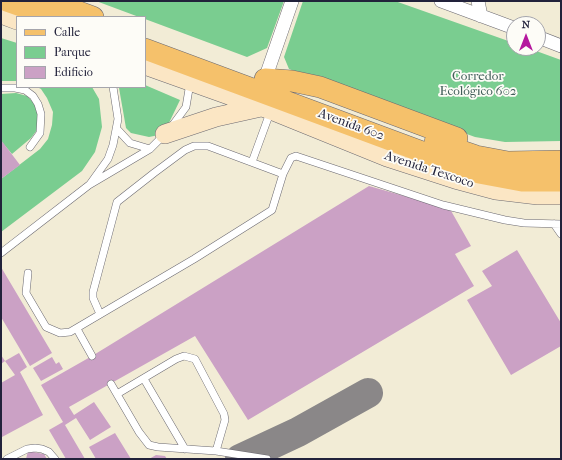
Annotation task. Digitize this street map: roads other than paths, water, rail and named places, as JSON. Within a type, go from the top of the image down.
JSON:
[{"type":"main road","points":[[7,1],[49,16]]},
{"type":"main road","points":[[49,1],[90,16]]},
{"type":"main road","points":[[1,14],[16,20]]},
{"type":"main road","name":"Avenida 602","points":[[146,36],[265,79],[292,81],[320,87],[466,141],[508,162],[561,162]]},
{"type":"main road","name":"Avenida 602","points":[[146,49],[190,69],[479,173],[522,181],[561,181]]},
{"type":"main road","name":"Avenida Texcoco","points":[[146,65],[190,69],[266,109],[387,157],[475,186],[517,194],[561,195]]},
{"type":"main road","points":[[165,134],[216,117],[266,109]]},
{"type":"street","points":[[265,79],[292,1]]},
{"type":"street","points":[[441,1],[506,25]]},
{"type":"street","points":[[478,1],[481,16]]},
{"type":"street","points":[[546,40],[561,46]]},
{"type":"lane","points":[[1,253],[89,185],[150,149],[165,134],[186,107],[190,69]]},
{"type":"lane","points":[[1,88],[25,90],[33,96],[38,104],[41,114],[40,133],[30,147]]},
{"type":"lane","points":[[89,185],[108,159],[117,129],[117,105],[113,88]]},
{"type":"lane","points":[[252,162],[266,109]]},
{"type":"lane","points":[[117,129],[130,143],[150,149]]},
{"type":"lane","points":[[100,314],[93,298],[93,292],[117,202],[185,150],[194,146],[208,146],[283,174]]},
{"type":"lane","points":[[28,273],[26,293],[46,327],[60,333],[70,332],[77,329],[272,210],[283,174],[291,158],[296,156],[443,205],[505,220],[557,224],[561,234]]},
{"type":"lane","points":[[77,329],[92,356]]},
{"type":"lane","points":[[117,394],[184,356],[195,359],[224,414],[225,420],[216,451]]},
{"type":"lane","points":[[144,379],[185,449]]},
{"type":"lane","points":[[111,384],[139,432],[149,445],[216,451],[267,459]]},
{"type":"lane","points":[[7,459],[27,449],[35,448],[49,452],[55,459]]},
{"type":"park label","name":"Corredor Ecológico 602","points":[[478,84]]}]
